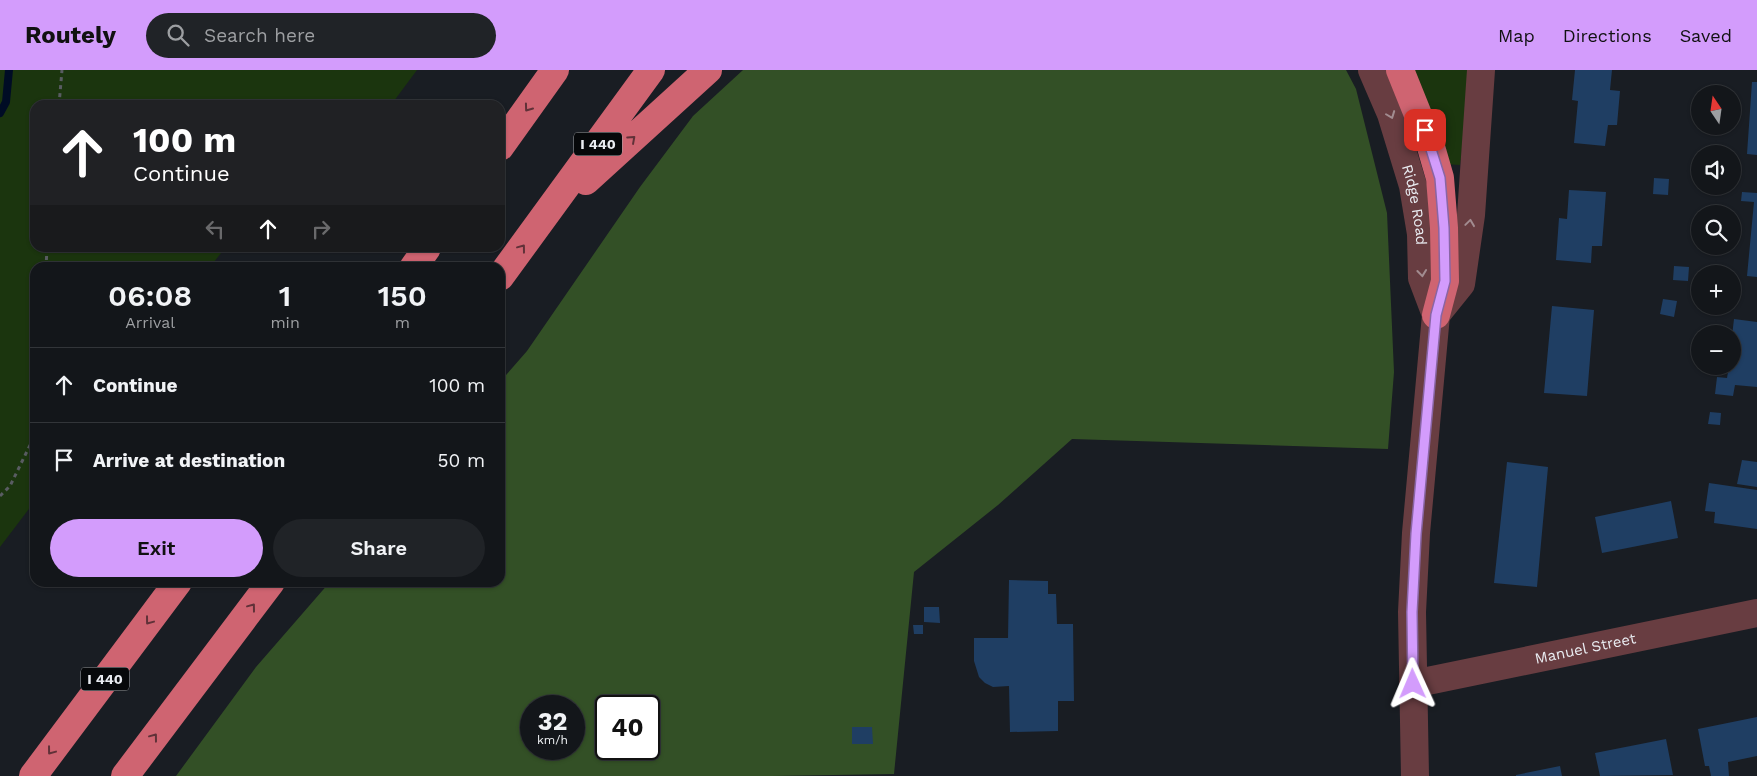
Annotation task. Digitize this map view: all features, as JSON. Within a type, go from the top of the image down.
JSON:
[{"type":"highway","points":[[505,140],[555,70]]},
{"type":"highway","name":"I 440","points":[[505,270],[651,70]]},
{"type":"highway","points":[[544,219],[708,70]]},
{"type":"highway","points":[[1400,70],[1431,147],[1440,178],[1444,228],[1445,281],[1436,315]]},
{"type":"highway","name":"I 440","points":[[32,776],[174,587]]},
{"type":"highway","points":[[125,776],[266,587]]},
{"type":"street","name":"Ridge Road","points":[[1372,70],[1392,114],[1413,186],[1421,234],[1422,278],[1436,315],[1416,534],[1412,612],[1414,776]]},
{"type":"street","points":[[1436,315],[1461,284],[1471,215],[1481,70]]},
{"type":"street","name":"Manuel Street","points":[[1413,684],[1757,613]]},
{"type":"path","points":[[59,100],[62,70]]},
{"type":"path","points":[[0,496],[10,486],[30,445]]},
{"type":"green space","points":[[0,70],[417,70],[395,100],[30,100],[30,252],[222,252],[214,262],[30,262],[30,508],[0,547]]},
{"type":"green space","points":[[743,70],[1346,70],[1356,89],[1387,213],[1394,372],[1388,449],[1072,439],[998,505],[914,572],[894,774],[773,776],[176,776],[256,667],[326,587],[505,587],[505,376],[527,351],[640,187],[693,116]]},
{"type":"green space","points":[[1408,70],[1472,70],[1460,165],[1444,164]]},
{"type":"building","points":[[1575,70],[1612,70],[1610,90],[1620,91],[1617,125],[1608,125],[1605,146],[1574,143],[1578,101],[1572,100]]},
{"type":"building","points":[[1752,82],[1757,82],[1757,155],[1747,154]]},
{"type":"building","points":[[1654,178],[1669,179],[1668,195],[1653,194]]},
{"type":"building","points":[[1569,190],[1606,192],[1602,246],[1592,246],[1591,263],[1556,260],[1559,218],[1567,219]]},
{"type":"building","points":[[1742,192],[1757,193],[1757,277],[1747,276],[1754,202],[1741,201]]},
{"type":"building","points":[[1674,266],[1689,267],[1688,281],[1673,280]]},
{"type":"building","points":[[1663,299],[1677,301],[1674,317],[1660,314]]},
{"type":"building","points":[[1552,306],[1594,310],[1587,396],[1544,393]]},
{"type":"building","points":[[1734,319],[1757,322],[1757,387],[1735,385],[1733,396],[1715,394],[1717,377],[1727,378],[1728,375],[1741,375],[1741,325],[1733,325]]},
{"type":"building","points":[[1710,412],[1721,413],[1720,425],[1708,424]]},
{"type":"building","points":[[1742,460],[1757,462],[1757,487],[1737,484]]},
{"type":"building","points":[[1507,462],[1548,467],[1537,587],[1494,583]]},
{"type":"building","points":[[1709,483],[1757,490],[1757,529],[1714,523],[1715,512],[1705,511]]},
{"type":"building","points":[[1671,501],[1678,538],[1602,553],[1595,517]]},
{"type":"building","points":[[1009,580],[1048,581],[1048,594],[1056,594],[1057,624],[1073,624],[1074,701],[1058,701],[1058,731],[1010,732],[1009,686],[993,687],[979,677],[974,661],[974,638],[1008,638]]},
{"type":"building","points":[[924,607],[939,607],[940,623],[924,622]]},
{"type":"building","points":[[913,625],[923,625],[923,634],[914,634]]},
{"type":"building","points":[[1757,717],[1757,756],[1728,762],[1729,776],[1711,776],[1709,766],[1705,766],[1698,729]]},
{"type":"building","points":[[852,727],[872,727],[873,744],[852,744]]},
{"type":"building","points":[[1666,739],[1673,775],[1600,776],[1595,753]]},
{"type":"building","points":[[1560,766],[1562,776],[1516,776],[1516,775]]},
{"type":"waterway","points":[[0,113],[6,102],[9,70]]},
{"type":"route","points":[[1413,684],[1412,612],[1416,534],[1436,315],[1445,281],[1444,228],[1440,178],[1425,130]]}]
